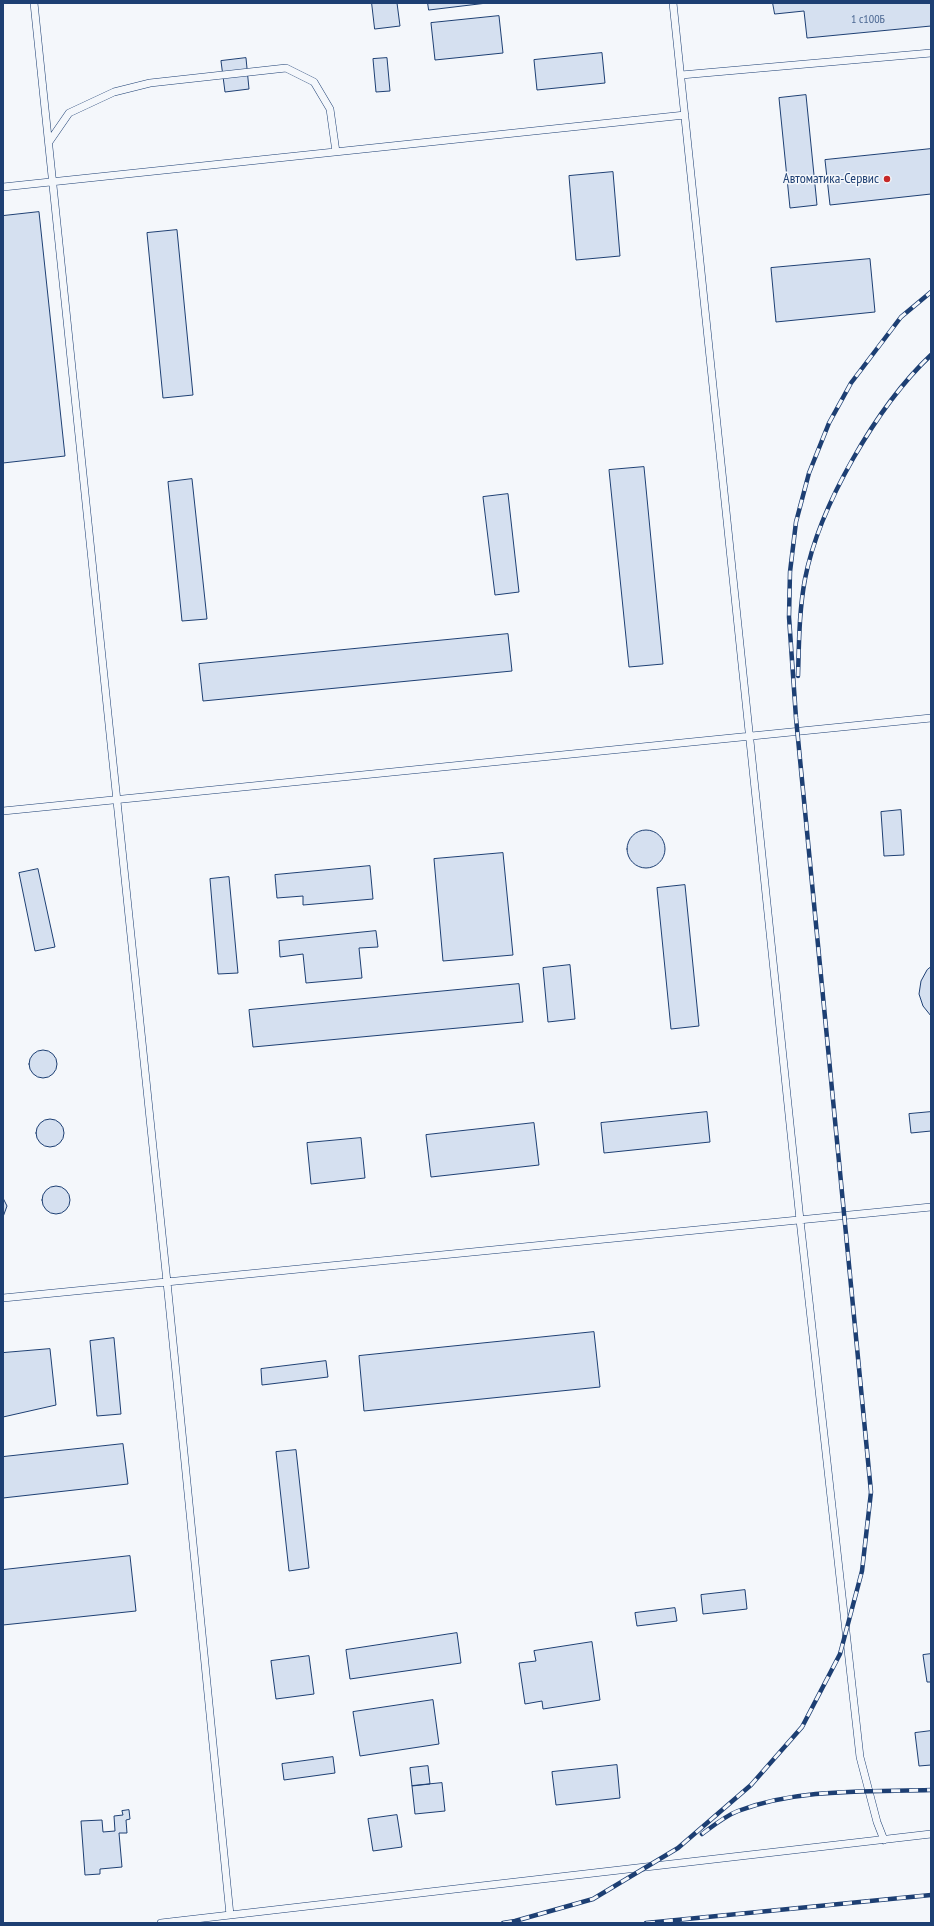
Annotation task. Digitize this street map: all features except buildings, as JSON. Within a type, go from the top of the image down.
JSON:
[{"type":"lane","points":[[34,3],[167,1282],[230,1915]]},
{"type":"lane","points":[[673,3],[800,1220],[860,1757],[877,1822],[884,1840]]},
{"type":"lane","points":[[681,75],[931,53]]},
{"type":"lane","points":[[48,142],[69,113],[114,92],[150,83],[286,68],[314,82],[330,109],[336,152]]},
{"type":"lane","points":[[3,187],[685,115]]},
{"type":"lane","points":[[3,811],[931,718]]},
{"type":"lane","points":[[3,1298],[931,1207]]},
{"type":"lane","points":[[161,1923],[931,1834]]},
{"type":"railway","points":[[503,1923],[593,1899],[678,1848],[751,1785],[802,1727],[840,1654],[862,1571],[871,1492],[796,718],[789,617],[790,572],[796,522],[809,473],[829,423],[851,383],[901,317],[931,292]]},
{"type":"railway","points":[[798,676],[803,591],[812,551],[823,520],[837,489],[871,429],[890,401],[931,355]]},
{"type":"railway","points":[[702,1834],[733,1813],[785,1798],[858,1791],[931,1790]]},
{"type":"railway","points":[[646,1923],[931,1895]]},
{"type":"place","name":"Автоматика-Сервис","points":[[887,179]]}]
